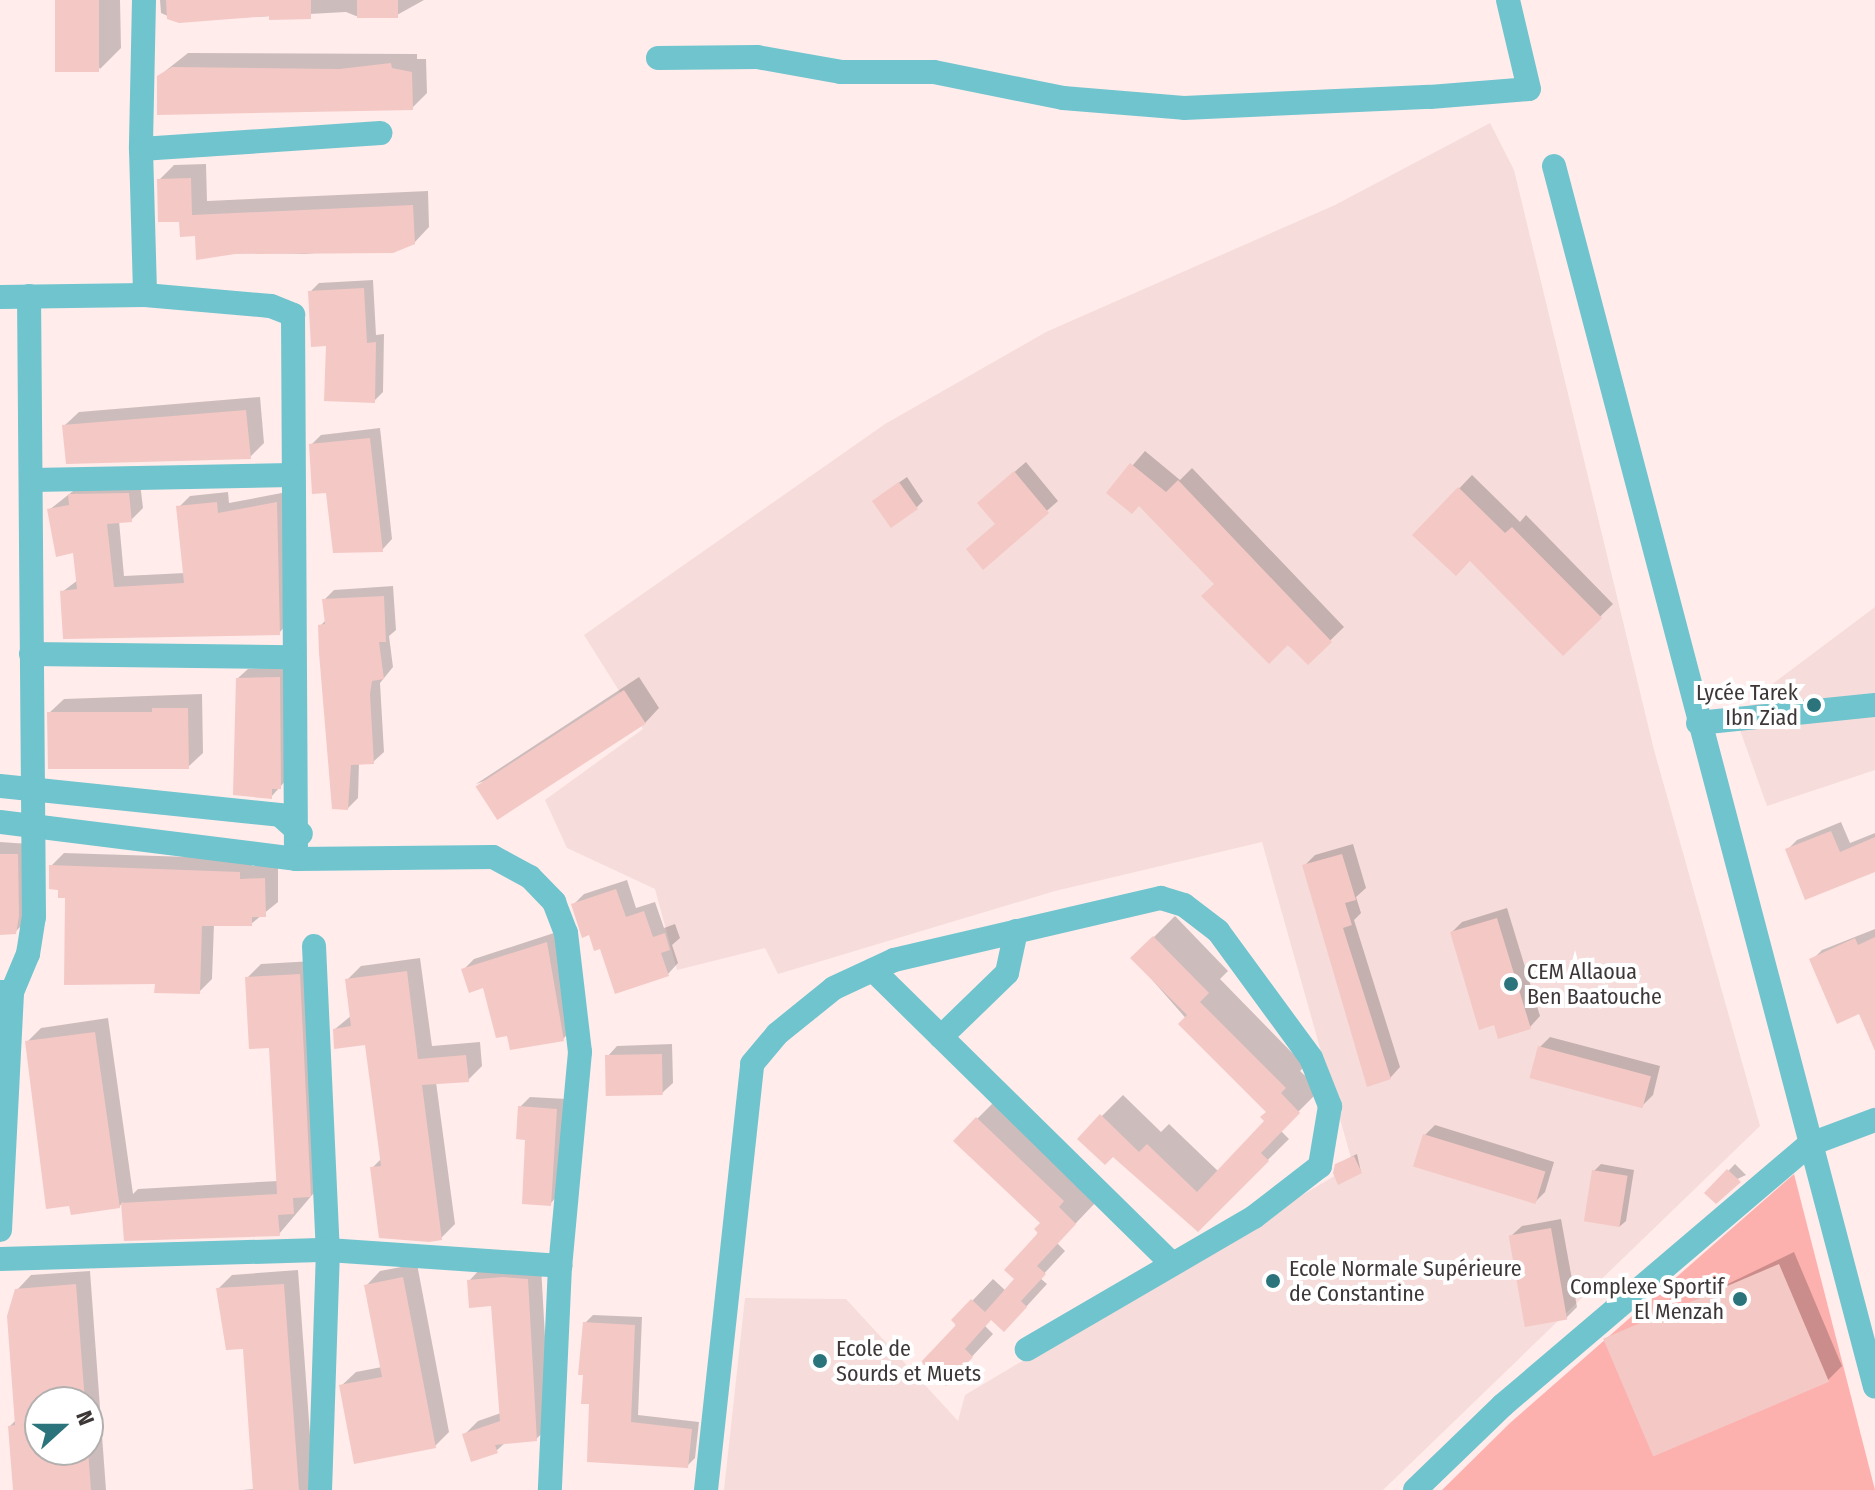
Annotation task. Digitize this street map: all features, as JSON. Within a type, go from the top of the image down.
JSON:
[{"type":"street","points":[[144,0],[141,149],[145,295]]},
{"type":"street","points":[[658,58],[757,57],[841,72],[934,72],[1063,98],[1184,108],[1430,97],[1529,89],[1508,0]]},
{"type":"street","points":[[141,149],[380,133]]},
{"type":"street","points":[[1554,166],[1808,1145],[1875,1387]]},
{"type":"street","points":[[0,297],[145,295],[271,306],[293,315],[292,657],[296,859]]},
{"type":"street","points":[[0,1230],[6,992],[28,954],[34,917],[31,790],[33,480],[29,296]]},
{"type":"street","points":[[33,480],[291,475]]},
{"type":"street","points":[[31,654],[292,657]]},
{"type":"street","points":[[1698,723],[1875,705]]},
{"type":"street","points":[[0,786],[280,815],[294,826],[323,860]]},
{"type":"street","points":[[0,822],[296,859],[493,857],[530,877],[554,902],[566,933],[580,1052],[560,1266],[550,1490]]},
{"type":"street","points":[[706,1490],[752,1064],[777,1034],[834,988],[894,960],[1161,898],[1184,905],[1218,931],[1311,1058],[1330,1106],[1320,1166],[1254,1217],[1170,1262],[1027,1349]]},
{"type":"street","points":[[941,1037],[1007,973],[1016,931]]},
{"type":"street","points":[[314,946],[328,1250],[320,1490]]},
{"type":"street","points":[[873,970],[1170,1262]]},
{"type":"street","points":[[1415,1490],[1503,1405],[1808,1145],[1875,1120]]},
{"type":"street","points":[[0,1259],[328,1250],[560,1266]]},
{"type":"shaded area","points":[[1490,123],[1514,170],[1654,750],[1760,1126],[1383,1490],[724,1490],[745,1298],[846,1299],[958,1421],[965,1395],[1353,1165],[1262,842],[1055,891],[778,974],[765,948],[677,970],[655,889],[567,848],[545,800],[643,729],[584,635],[885,424],[1046,332],[1335,205]]},
{"type":"shaded area","name":"Lycée Tarek Ibn Ziad","points":[[1875,607],[1875,770],[1767,806],[1735,716],[1772,694],[1771,685]]},
{"type":"shaded area","name":"Complexe Sportif El Menzah","points":[[1794,1174],[1875,1490],[1442,1490],[1510,1423]]},
{"type":"building","points":[[55,0],[99,0],[99,72],[55,72]]},
{"type":"building","points":[[166,0],[311,0],[311,19],[269,20],[269,16],[179,23],[167,19]]},
{"type":"building","points":[[357,0],[398,0],[398,18],[357,18]]},
{"type":"building","points":[[391,63],[392,68],[412,72],[413,110],[157,115],[157,76],[172,67],[339,69]]},
{"type":"building","points":[[191,178],[192,215],[413,205],[415,244],[393,253],[235,254],[196,260],[195,236],[180,237],[179,222],[158,222],[157,179]]},
{"type":"building","points":[[364,288],[367,343],[376,342],[375,403],[324,401],[326,346],[311,347],[308,291]]},
{"type":"building","points":[[246,410],[251,459],[66,464],[62,425]]},
{"type":"building","points":[[370,438],[383,552],[333,553],[326,493],[312,494],[309,444]]},
{"type":"building","points":[[1130,463],[1166,492],[1178,480],[1332,642],[1308,665],[1288,645],[1269,664],[1201,596],[1214,584],[1139,506],[1132,514],[1106,493]]},
{"type":"building","points":[[1014,471],[1049,513],[983,570],[966,549],[995,524],[977,503]]},
{"type":"building","points":[[899,482],[918,509],[891,528],[872,501]]},
{"type":"building","points":[[1458,487],[1505,533],[1512,527],[1602,618],[1563,656],[1470,561],[1456,576],[1412,535]]},
{"type":"building","points":[[129,493],[132,522],[107,524],[114,587],[184,583],[176,506],[217,502],[218,513],[277,502],[280,635],[63,639],[60,591],[77,589],[73,553],[56,557],[47,509],[69,505],[68,494]]},
{"type":"building","points":[[384,596],[386,642],[379,642],[384,679],[372,681],[370,694],[374,764],[351,765],[348,810],[332,809],[319,653],[318,625],[325,624],[322,599]]},
{"type":"building","points":[[280,677],[281,789],[272,789],[272,799],[233,795],[236,678]]},
{"type":"building","points":[[624,690],[646,724],[497,820],[476,786]]},
{"type":"building","points":[[152,708],[188,708],[189,769],[48,769],[47,712],[152,712]]},
{"type":"building","points":[[1831,831],[1840,852],[1875,837],[1875,872],[1805,900],[1785,849]]},
{"type":"building","points":[[0,854],[18,854],[19,916],[16,934],[0,935]]},
{"type":"building","points":[[1342,854],[1356,900],[1345,903],[1352,925],[1343,928],[1391,1079],[1367,1087],[1302,865]]},
{"type":"building","points":[[49,865],[240,872],[240,879],[265,878],[266,917],[252,917],[252,926],[202,926],[200,994],[154,993],[155,984],[64,985],[65,898],[58,898],[58,890],[49,889]]},
{"type":"building","points":[[616,889],[626,917],[644,911],[653,937],[665,933],[670,950],[661,953],[669,976],[615,994],[600,949],[594,951],[589,935],[582,938],[571,904]]},
{"type":"building","points":[[1497,918],[1531,1029],[1498,1039],[1494,1025],[1479,1030],[1450,932]]},
{"type":"building","points":[[1153,936],[1209,993],[1200,1002],[1286,1088],[1281,1093],[1300,1113],[1261,1153],[1269,1161],[1198,1232],[1113,1157],[1105,1165],[1077,1139],[1100,1114],[1139,1152],[1147,1144],[1197,1192],[1264,1121],[1260,1117],[1266,1112],[1178,1024],[1187,1015],[1130,958]]},
{"type":"building","points":[[1875,937],[1875,1051],[1859,1014],[1837,1024],[1809,959],[1855,938],[1858,945]]},
{"type":"building","points":[[547,942],[564,1041],[510,1050],[507,1036],[496,1038],[483,988],[469,993],[461,969]]},
{"type":"building","points":[[407,971],[418,1059],[466,1055],[469,1082],[422,1085],[442,1240],[429,1242],[379,1238],[370,1167],[381,1166],[365,1045],[334,1049],[333,1029],[351,1026],[345,979]]},
{"type":"building","points":[[300,974],[311,1197],[293,1198],[294,1214],[278,1215],[280,1236],[124,1241],[121,1203],[277,1194],[269,1048],[249,1049],[245,977]]},
{"type":"building","points":[[95,1032],[120,1208],[71,1215],[69,1206],[46,1209],[25,1041]]},
{"type":"building","points":[[1538,1046],[1651,1076],[1642,1108],[1529,1078]]},
{"type":"building","points":[[662,1054],[663,1095],[606,1096],[605,1055]]},
{"type":"building","points":[[518,1106],[557,1109],[551,1206],[522,1204],[525,1140],[516,1139]]},
{"type":"building","points":[[976,1117],[1064,1201],[1059,1207],[1076,1224],[1037,1266],[1046,1274],[1021,1301],[1027,1307],[1004,1332],[991,1320],[965,1349],[973,1357],[946,1386],[921,1362],[956,1325],[951,1320],[971,1299],[985,1312],[1014,1279],[1004,1270],[1038,1233],[1034,1229],[1040,1223],[953,1141]]},
{"type":"building","points":[[1423,1134],[1545,1171],[1535,1204],[1413,1167]]},
{"type":"building","points":[[1354,1156],[1362,1173],[1338,1185],[1333,1173],[1335,1164]]},
{"type":"building","points":[[1727,1169],[1741,1182],[1716,1204],[1704,1193]]},
{"type":"building","points":[[1592,1170],[1628,1176],[1619,1227],[1584,1221]]},
{"type":"building","points":[[1551,1228],[1567,1320],[1525,1327],[1509,1235]]},
{"type":"building","points":[[1779,1264],[1829,1382],[1653,1456],[1603,1339]]},
{"type":"building","points":[[403,1277],[436,1448],[354,1464],[339,1385],[382,1377],[364,1285]]},
{"type":"building","points":[[503,1277],[528,1279],[537,1441],[495,1445],[498,1453],[471,1462],[462,1434],[500,1421],[491,1306],[469,1308],[467,1280]]},
{"type":"building","points":[[76,1284],[84,1386],[24,1386],[24,1466],[89,1466],[91,1490],[13,1490],[8,1426],[15,1425],[7,1316],[15,1289]]},
{"type":"building","points":[[284,1284],[299,1490],[253,1490],[243,1349],[226,1350],[216,1288]]},
{"type":"building","points":[[583,1322],[635,1325],[631,1422],[692,1429],[688,1468],[587,1462],[589,1404],[581,1404],[583,1375],[578,1375]]},
{"type":"place","name":"Lycée Tarek Ibn Ziad","points":[[1814,705]]},
{"type":"place","name":"CEM Allaoua Ben Baatouche","points":[[1511,984]]},
{"type":"place","name":"Ecole Normale Supérieure de Constantine","points":[[1273,1281]]},
{"type":"place","name":"Complexe Sportif El Menzah","points":[[1740,1299]]},
{"type":"place","name":"Ecole de Sourds et Muets","points":[[820,1361]]}]
